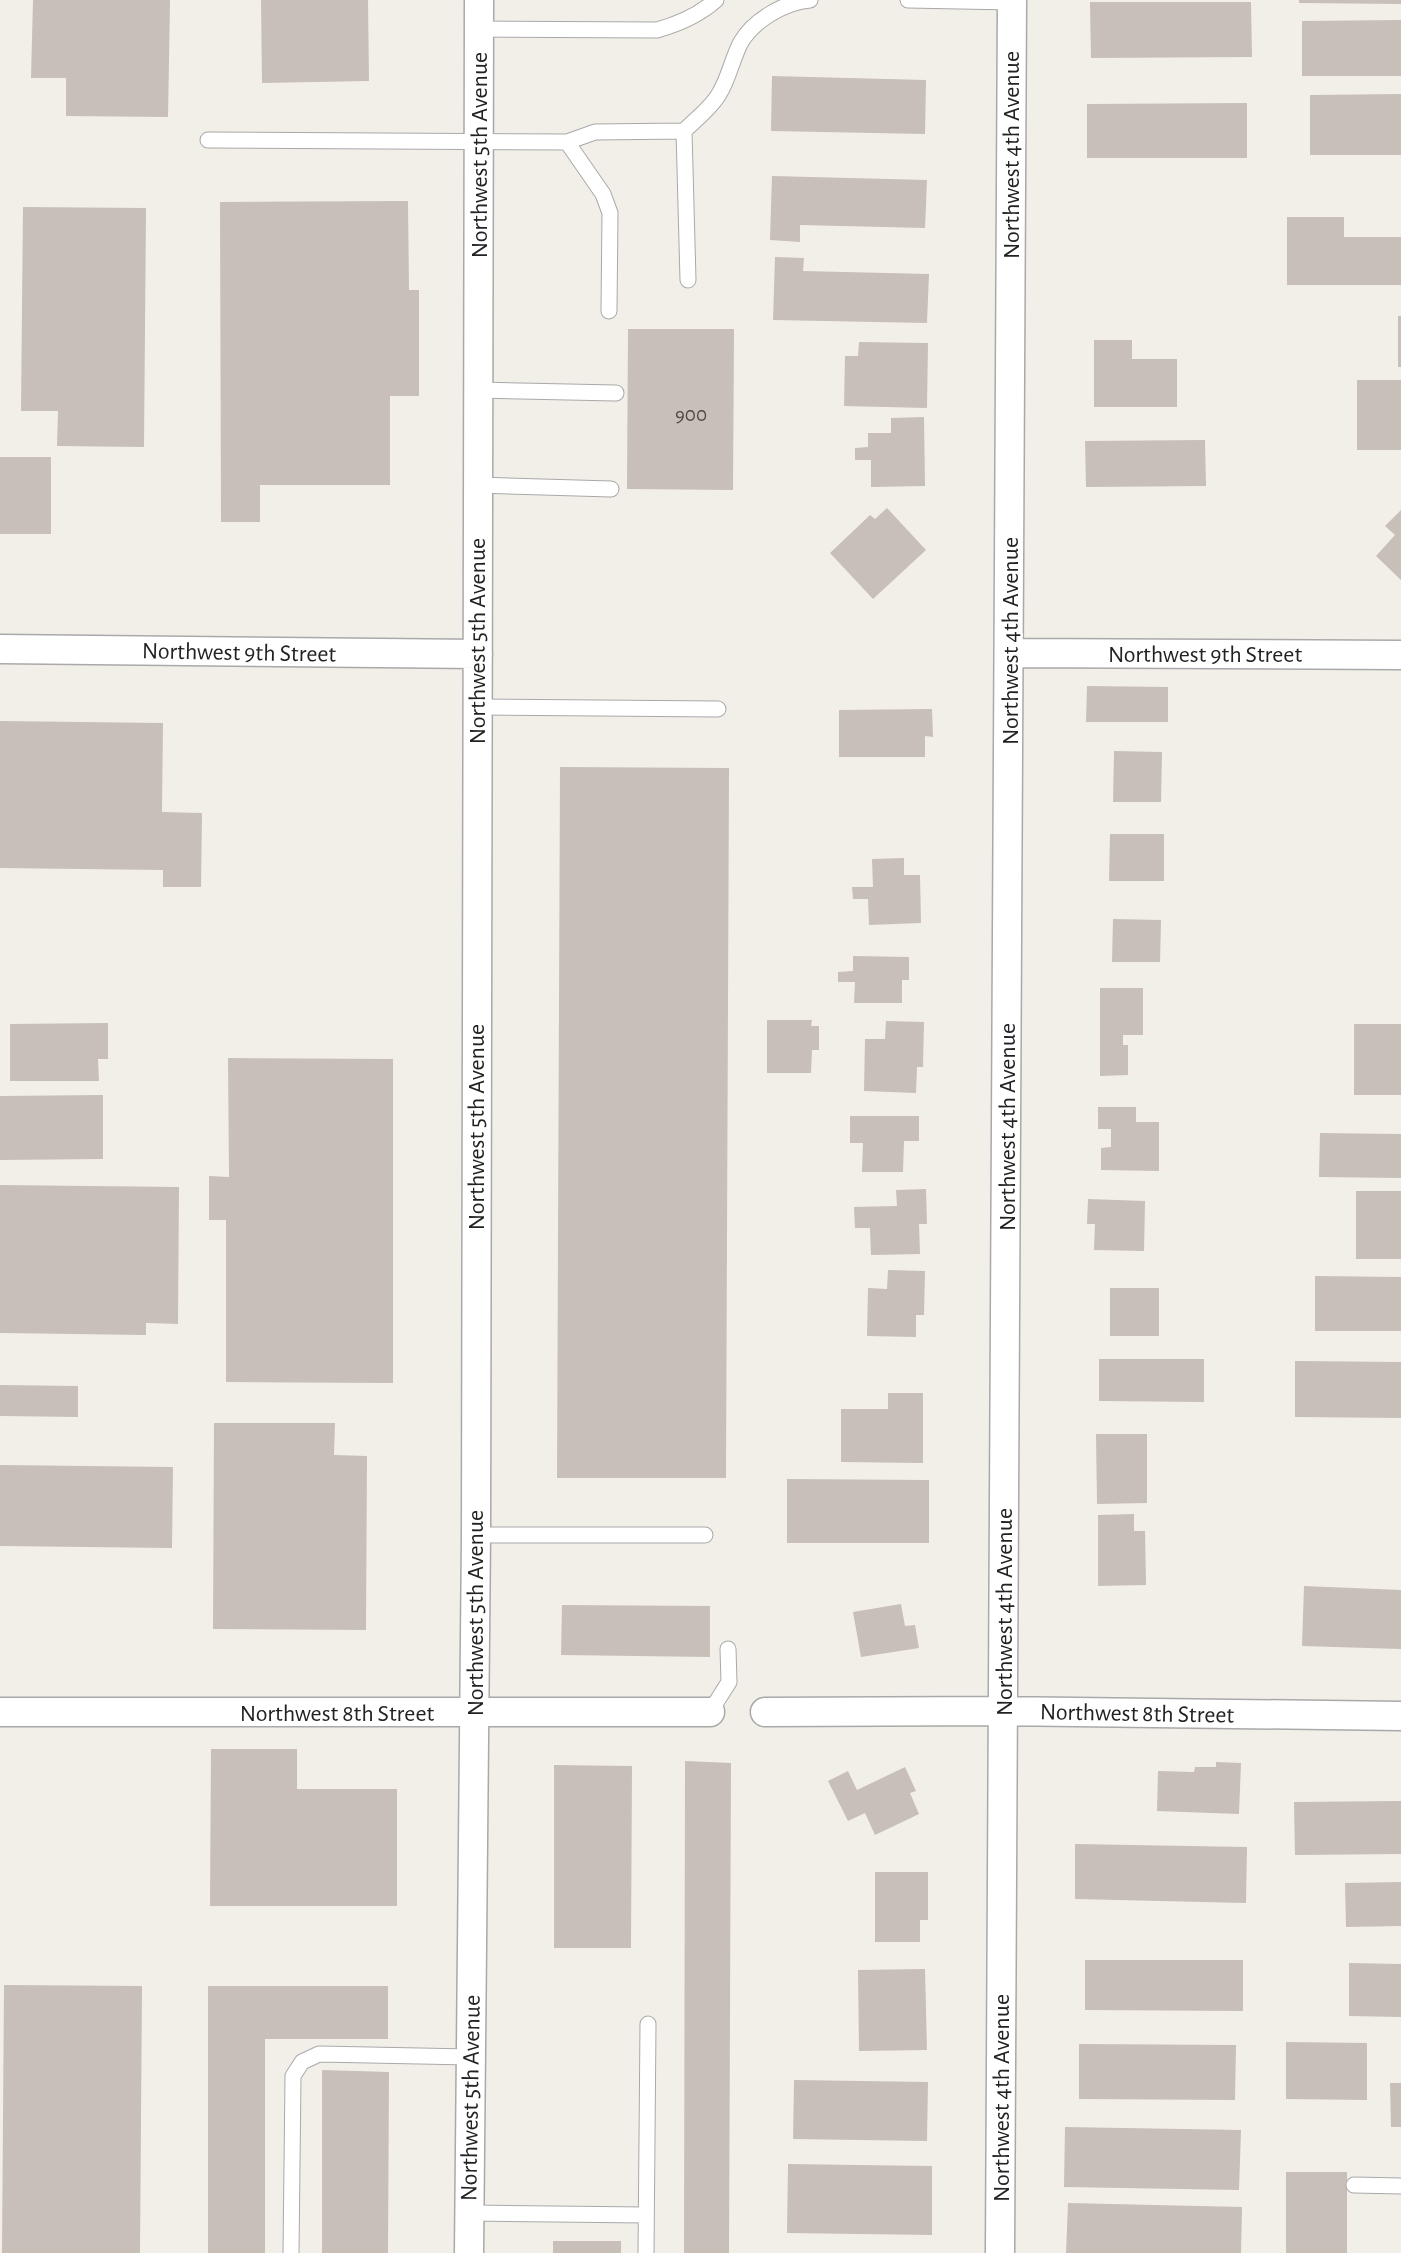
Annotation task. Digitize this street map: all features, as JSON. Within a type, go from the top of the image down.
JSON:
[{"type":"street","name":"Northwest 5th Avenue","points":[[469,2253],[476,1534],[479,0]]},
{"type":"street","name":"Northwest 4th Avenue","points":[[1000,2253],[1012,1]]},
{"type":"street","name":"Northwest 9th Street","points":[[0,649],[478,654]]},
{"type":"street","name":"Northwest 9th Street","points":[[1010,653],[1401,655]]},
{"type":"street","name":"Northwest 8th Street","points":[[765,1712],[1003,1711],[1401,1716]]},
{"type":"street","name":"Northwest 8th Street","points":[[0,1712],[710,1712]]},
{"type":"lane","points":[[479,29],[657,30],[681,23],[716,0]]},
{"type":"lane","points":[[208,140],[567,142],[595,132],[684,131],[719,95],[742,40],[777,10],[799,1],[810,0]]},
{"type":"lane","points":[[908,0],[1012,1]]},
{"type":"lane","points":[[684,131],[688,280]]},
{"type":"lane","points":[[567,142],[603,194],[610,213],[609,310]]},
{"type":"lane","points":[[477,390],[616,393]]},
{"type":"lane","points":[[477,485],[611,489]]},
{"type":"lane","points":[[477,707],[718,709]]},
{"type":"lane","points":[[476,1534],[705,1535]]},
{"type":"lane","points":[[710,1712],[729,1682],[728,1649]]},
{"type":"lane","points":[[646,2253],[648,2024]]},
{"type":"lane","points":[[291,2253],[292,2076],[302,2062],[319,2054],[470,2057]]},
{"type":"lane","points":[[1354,2185],[1401,2186]]},
{"type":"lane","points":[[469,2213],[646,2215]]},
{"type":"building","points":[[33,0],[170,0],[168,117],[66,116],[66,78],[31,78]]},
{"type":"building","points":[[261,0],[368,0],[369,81],[262,83]]},
{"type":"building","points":[[1299,0],[1401,0],[1401,4],[1299,3]]},
{"type":"building","points":[[1090,2],[1251,2],[1252,57],[1091,58]]},
{"type":"building","points":[[1401,20],[1401,76],[1302,76],[1302,21]]},
{"type":"building","points":[[772,76],[926,80],[925,134],[771,131]]},
{"type":"building","points":[[1401,94],[1401,155],[1310,155],[1310,95]]},
{"type":"building","points":[[1247,103],[1247,158],[1087,158],[1087,104]]},
{"type":"building","points":[[772,176],[927,180],[925,228],[800,225],[800,242],[770,240]]},
{"type":"building","points":[[408,201],[409,290],[419,290],[419,396],[390,396],[390,485],[260,485],[260,522],[221,522],[220,202]]},
{"type":"building","points":[[23,207],[146,208],[144,447],[57,446],[58,411],[21,411]]},
{"type":"building","points":[[1287,217],[1344,217],[1344,237],[1401,237],[1401,285],[1287,285]]},
{"type":"building","points":[[775,257],[804,258],[803,271],[929,274],[927,323],[773,320]]},
{"type":"building","points":[[1398,316],[1401,316],[1401,367],[1398,367]]},
{"type":"building","points":[[628,329],[734,329],[733,490],[627,489]]},
{"type":"building","points":[[1094,340],[1132,340],[1132,359],[1177,359],[1177,407],[1094,407]]},
{"type":"building","points":[[859,342],[928,343],[927,408],[844,406],[845,356],[858,356]]},
{"type":"building","points":[[1357,380],[1401,380],[1401,450],[1357,450]]},
{"type":"building","points":[[924,417],[925,486],[871,487],[871,460],[855,460],[855,448],[868,447],[868,433],[891,433],[891,418]]},
{"type":"building","points":[[1205,440],[1206,486],[1086,487],[1085,441]]},
{"type":"building","points":[[0,457],[51,457],[51,534],[0,534]]},
{"type":"building","points":[[887,508],[926,550],[873,599],[830,553],[870,515],[875,519]]},
{"type":"building","points":[[1401,510],[1401,580],[1376,556],[1395,535],[1385,526]]},
{"type":"building","points":[[1087,686],[1168,687],[1168,722],[1086,722]]},
{"type":"building","points":[[932,709],[933,737],[925,736],[925,757],[839,757],[839,710]]},
{"type":"building","points":[[0,721],[163,723],[162,812],[202,813],[201,887],[163,887],[163,870],[0,868]]},
{"type":"building","points":[[1114,751],[1162,752],[1161,802],[1113,802]]},
{"type":"building","points":[[560,767],[729,768],[726,1478],[557,1478]]},
{"type":"building","points":[[1110,834],[1164,834],[1164,881],[1109,881]]},
{"type":"building","points":[[904,858],[904,875],[920,875],[921,923],[869,925],[868,899],[853,899],[852,887],[873,887],[872,859]]},
{"type":"building","points":[[1113,919],[1161,920],[1160,962],[1112,962]]},
{"type":"building","points":[[853,956],[909,957],[909,980],[902,980],[902,1003],[854,1003],[855,982],[838,982],[838,972],[853,971]]},
{"type":"building","points":[[1100,988],[1143,988],[1143,1035],[1123,1035],[1123,1045],[1128,1045],[1128,1075],[1100,1076]]},
{"type":"building","points":[[767,1020],[812,1020],[811,1026],[819,1026],[819,1050],[812,1050],[811,1073],[767,1073]]},
{"type":"building","points":[[886,1021],[924,1022],[923,1067],[917,1067],[916,1093],[864,1091],[865,1039],[885,1039]]},
{"type":"building","points":[[108,1023],[108,1059],[98,1059],[99,1081],[10,1081],[10,1024]]},
{"type":"building","points":[[1354,1024],[1401,1024],[1401,1095],[1354,1095]]},
{"type":"building","points":[[228,1058],[393,1059],[393,1383],[226,1382],[226,1220],[209,1220],[209,1176],[229,1177]]},
{"type":"building","points":[[103,1095],[103,1159],[0,1160],[0,1096]]},
{"type":"building","points":[[1098,1107],[1136,1107],[1136,1122],[1159,1122],[1159,1171],[1101,1170],[1101,1148],[1111,1147],[1111,1129],[1098,1129]]},
{"type":"building","points":[[850,1116],[919,1116],[919,1141],[904,1141],[903,1172],[862,1172],[863,1143],[850,1143]]},
{"type":"building","points":[[1320,1133],[1401,1134],[1401,1178],[1319,1177]]},
{"type":"building","points":[[0,1185],[179,1187],[178,1324],[146,1323],[146,1335],[0,1333]]},
{"type":"building","points":[[926,1189],[927,1224],[919,1224],[920,1254],[871,1255],[870,1228],[855,1228],[854,1207],[897,1206],[896,1190]]},
{"type":"building","points":[[1356,1191],[1401,1191],[1401,1259],[1356,1259]]},
{"type":"building","points":[[1088,1199],[1145,1201],[1144,1251],[1094,1250],[1095,1224],[1087,1224]]},
{"type":"building","points":[[888,1270],[925,1271],[924,1315],[916,1315],[916,1337],[867,1336],[868,1288],[887,1289]]},
{"type":"building","points":[[1315,1276],[1401,1277],[1401,1331],[1315,1331]]},
{"type":"building","points":[[1110,1288],[1159,1288],[1159,1336],[1110,1336]]},
{"type":"building","points":[[1099,1359],[1204,1359],[1204,1402],[1099,1401]]},
{"type":"building","points":[[1295,1361],[1401,1362],[1401,1418],[1295,1417]]},
{"type":"building","points":[[0,1385],[78,1386],[78,1417],[0,1416]]},
{"type":"building","points":[[888,1393],[923,1393],[923,1463],[841,1462],[841,1409],[888,1409]]},
{"type":"building","points":[[214,1423],[335,1423],[334,1455],[367,1456],[366,1630],[213,1629]]},
{"type":"building","points":[[1096,1434],[1147,1434],[1147,1503],[1097,1504]]},
{"type":"building","points":[[0,1465],[173,1467],[172,1548],[0,1546]]},
{"type":"building","points":[[787,1479],[929,1480],[929,1543],[787,1543]]},
{"type":"building","points":[[1134,1514],[1134,1531],[1145,1531],[1146,1585],[1098,1586],[1098,1515]]},
{"type":"building","points":[[1304,1586],[1401,1590],[1401,1649],[1302,1646]]},
{"type":"building","points":[[901,1604],[905,1626],[915,1625],[919,1648],[861,1657],[853,1612]]},
{"type":"building","points":[[562,1605],[710,1606],[710,1657],[561,1655]]},
{"type":"building","points":[[211,1749],[297,1749],[297,1789],[397,1789],[397,1906],[210,1906]]},
{"type":"building","points":[[685,1761],[731,1763],[729,2253],[684,2253]]},
{"type":"building","points":[[1216,1762],[1241,1763],[1239,1814],[1157,1811],[1158,1771],[1194,1772],[1195,1767],[1216,1767]]},
{"type":"building","points":[[554,1765],[632,1766],[631,1948],[554,1948]]},
{"type":"building","points":[[905,1767],[916,1791],[910,1793],[919,1814],[875,1835],[865,1813],[848,1821],[828,1781],[848,1771],[857,1790]]},
{"type":"building","points":[[1401,1801],[1401,1854],[1295,1855],[1294,1802]]},
{"type":"building","points":[[1075,1844],[1247,1847],[1246,1903],[1075,1899]]},
{"type":"building","points":[[875,1872],[928,1872],[928,1920],[920,1920],[920,1942],[875,1942]]},
{"type":"building","points":[[1401,1882],[1401,1926],[1346,1927],[1345,1883]]},
{"type":"building","points":[[1085,1960],[1243,1960],[1243,2011],[1085,2010]]},
{"type":"building","points":[[1349,1963],[1401,1964],[1401,2017],[1349,2016]]},
{"type":"building","points":[[925,1969],[927,2050],[859,2051],[858,1970]]},
{"type":"building","points":[[4,1985],[142,1986],[140,2253],[2,2253]]},
{"type":"building","points":[[208,1986],[388,1986],[388,2039],[265,2039],[265,2253],[208,2253]]},
{"type":"building","points":[[1286,2042],[1367,2043],[1367,2100],[1286,2099]]},
{"type":"building","points":[[1079,2044],[1236,2045],[1235,2100],[1079,2099]]},
{"type":"building","points":[[322,2070],[389,2072],[388,2253],[322,2253]]},
{"type":"building","points":[[794,2080],[928,2082],[927,2141],[793,2139]]},
{"type":"building","points":[[1390,2083],[1401,2083],[1401,2127],[1391,2127]]},
{"type":"building","points":[[1065,2127],[1241,2130],[1239,2190],[1064,2187]]},
{"type":"building","points":[[788,2164],[932,2166],[932,2235],[787,2233]]},
{"type":"building","points":[[1286,2172],[1347,2172],[1347,2253],[1286,2253]]},
{"type":"building","points":[[1068,2203],[1242,2207],[1241,2253],[1066,2253]]},
{"type":"building","points":[[553,2241],[621,2241],[621,2253],[553,2253]]}]
